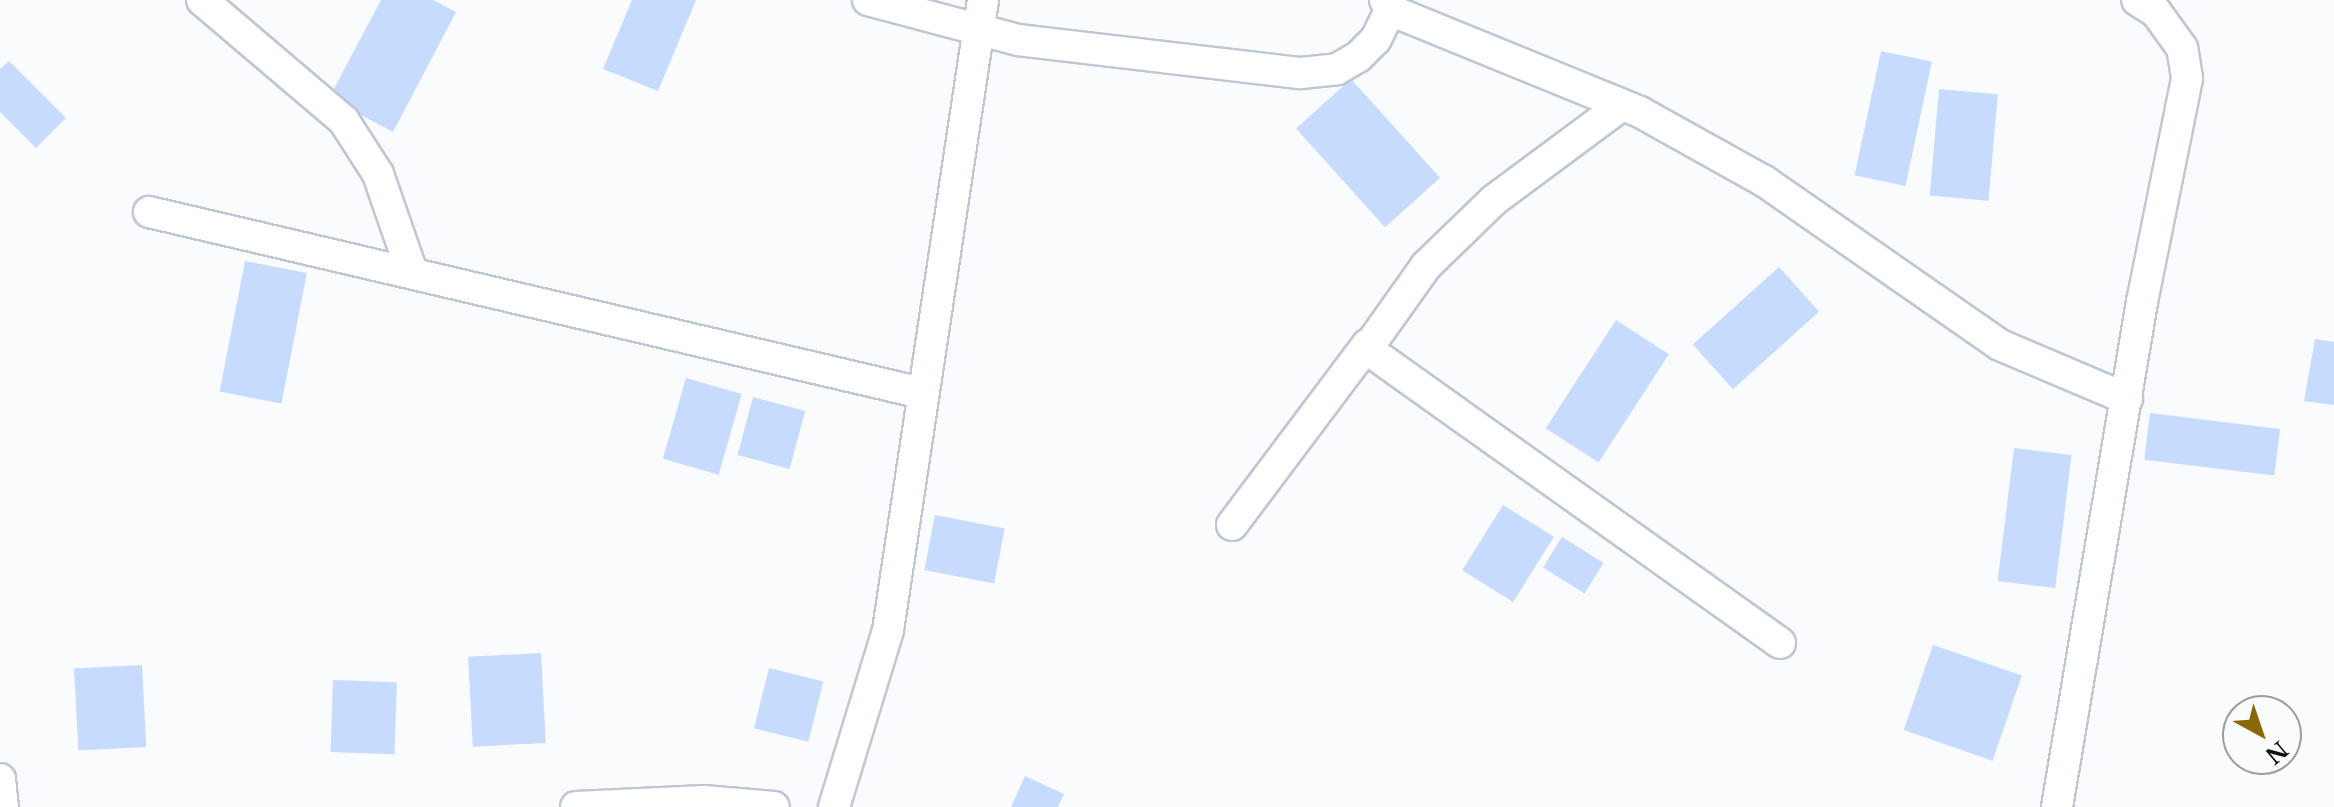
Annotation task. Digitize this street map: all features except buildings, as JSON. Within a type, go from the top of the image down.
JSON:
[{"type":"street","points":[[202,0],[344,121],[378,174],[412,272]]},
{"type":"street","points":[[868,0],[980,14],[1018,40],[1301,73],[1337,69],[1358,57],[1376,39],[1388,5],[1622,105],[1764,181],[2000,345],[2127,399]]},
{"type":"street","points":[[2057,807],[2127,399],[2187,78],[2182,48],[2156,12],[2137,0]]},
{"type":"street","points":[[834,807],[888,630],[980,14]]},
{"type":"street","points":[[1232,525],[1426,266],[1494,200],[1622,105]]},
{"type":"street","points":[[149,212],[922,393]]},
{"type":"street","points":[[1368,344],[1374,357],[1780,643]]},
{"type":"street","points":[[0,779],[3,807]]},
{"type":"street","points":[[576,807],[704,801],[774,807]]}]
